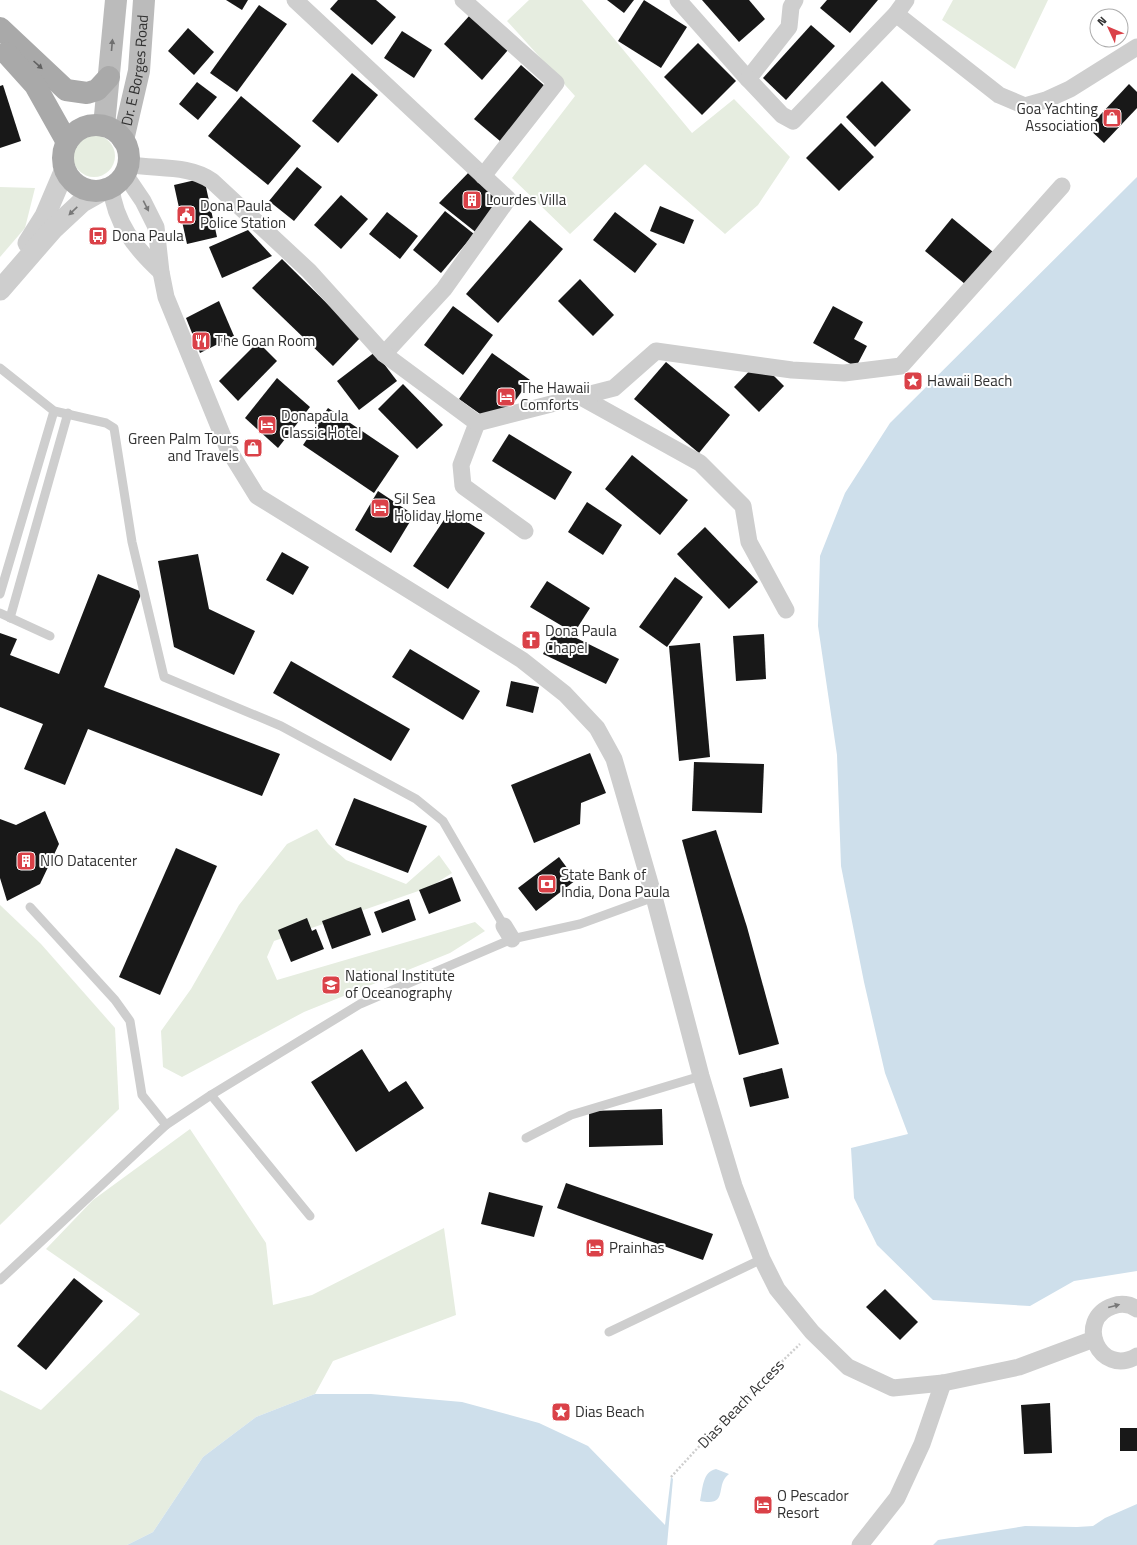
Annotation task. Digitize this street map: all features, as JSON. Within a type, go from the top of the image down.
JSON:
[{"type":"main road","name":"Dr. E Borges Road","points":[[104,126],[116,0]]},
{"type":"main road","name":"Dr. E Borges Road","points":[[123,140],[139,71],[144,0]]},
{"type":"main road","points":[[0,28],[104,126]]},
{"type":"main road","points":[[0,47],[35,85],[67,142]]},
{"type":"main road","points":[[66,90],[87,93],[97,90],[109,77]]},
{"type":"main road","points":[[96,125],[104,126],[113,130],[123,140],[128,153],[117,178],[95,190],[81,187],[70,178],[65,169],[63,160],[67,142],[79,130],[96,125]]},
{"type":"street","points":[[295,0],[508,199],[444,289],[384,354]]},
{"type":"street","points":[[463,0],[556,82],[483,176]]},
{"type":"street","points":[[678,0],[782,115],[793,121],[896,14],[906,0]]},
{"type":"street","points":[[748,79],[789,27],[790,7],[795,0]]},
{"type":"street","points":[[896,14],[999,95],[1026,106],[1046,100],[1070,89],[1137,47]]},
{"type":"street","points":[[0,290],[53,229],[82,202],[117,178],[147,168],[189,170],[201,174],[212,181],[309,271],[384,354],[477,423]]},
{"type":"street","points":[[0,283],[27,245],[44,216],[65,169]]},
{"type":"street","points":[[117,178],[144,200],[156,227],[161,272],[166,297],[228,449],[257,496],[522,660],[565,694],[597,728],[614,759],[654,897],[701,1076],[734,1186],[762,1259],[777,1289],[812,1332],[848,1367],[893,1388],[943,1383],[1019,1367],[1094,1339]]},
{"type":"street","points":[[117,178],[113,203],[126,232],[139,251],[161,272]]},
{"type":"street","points":[[477,423],[614,388],[656,351],[792,370],[844,373],[901,366],[1062,186]]},
{"type":"street","points":[[581,397],[700,463],[743,506],[749,542],[786,610]]},
{"type":"street","points":[[477,423],[461,465],[463,486],[525,532]]},
{"type":"street","points":[[1137,1309],[1126,1304],[1108,1308],[1101,1313],[1096,1320],[1093,1330],[1094,1339],[1101,1352],[1112,1360],[1122,1362],[1137,1356]]},
{"type":"street","points":[[860,1545],[897,1498],[922,1444],[943,1383]]},
{"type":"lane","points":[[0,368],[54,411],[106,423],[114,428],[132,542],[164,677],[281,726],[416,798],[443,821],[508,932]]},
{"type":"lane","points":[[0,594],[54,411]]},
{"type":"lane","points":[[10,618],[68,413]]},
{"type":"lane","points":[[0,613],[50,636]]},
{"type":"lane","points":[[0,1280],[166,1125],[211,1095],[360,1004],[508,932],[580,924],[654,897]]},
{"type":"lane","points":[[30,907],[115,1000],[130,1021],[142,1095],[166,1125]]},
{"type":"lane","points":[[526,1138],[571,1115],[701,1076]]},
{"type":"lane","points":[[211,1095],[310,1216]]},
{"type":"lane","points":[[609,1332],[762,1259]]},
{"type":"path","name":"Dias Beach Access","points":[[671,1477],[739,1403],[812,1332]]},
{"type":"shaded area","points":[[529,0],[582,0],[692,133],[734,99],[790,157],[758,205],[725,234],[645,164],[570,234],[512,178],[575,96],[507,21]]},
{"type":"shaded area","points":[[953,0],[1048,0],[1015,69],[942,20]]},
{"type":"shaded area","points":[[90,135],[98,135],[106,138],[112,144],[115,156],[112,168],[106,174],[98,177],[90,177],[82,174],[76,168],[73,160],[73,152],[76,144],[82,138]]},
{"type":"shaded area","points":[[0,187],[35,188],[25,228],[0,257]]},
{"type":"shaded area","points":[[317,829],[328,844],[346,860],[406,884],[439,855],[452,873],[430,887],[274,941],[267,957],[277,980],[475,922],[485,931],[450,953],[304,1012],[182,1077],[163,1067],[161,1031],[191,989],[239,905],[287,844]]},
{"type":"shaded area","points":[[0,905],[41,944],[115,1028],[119,1109],[0,1225]]},
{"type":"shaded area","points":[[190,1129],[266,1243],[273,1305],[312,1295],[444,1228],[456,1315],[333,1361],[315,1394],[256,1417],[203,1457],[153,1532],[127,1545],[0,1545],[0,1390],[41,1410],[140,1314],[46,1249],[93,1200]]},
{"type":"water","points":[[1137,177],[1137,1271],[1074,1281],[1030,1306],[933,1300],[877,1245],[854,1198],[851,1148],[908,1134],[885,1073],[864,982],[841,866],[837,755],[818,626],[820,556],[845,493],[890,423]]},
{"type":"water","points":[[315,1394],[371,1394],[462,1402],[539,1423],[588,1446],[665,1525],[671,1477],[673,1479],[667,1545],[127,1545],[153,1532],[203,1457],[256,1417]]},
{"type":"water","points":[[716,1469],[729,1474],[722,1484],[718,1498],[715,1501],[709,1502],[700,1501],[706,1477],[711,1471]]},
{"type":"water","points":[[1137,1504],[1137,1545],[933,1545],[938,1540],[1025,1526],[1093,1526],[1105,1518]]},
{"type":"building","points":[[226,0],[248,0],[242,10]]},
{"type":"building","points":[[338,0],[376,0],[396,17],[372,45],[330,9]]},
{"type":"building","points":[[607,0],[634,0],[624,13]]},
{"type":"building","points":[[644,0],[687,27],[661,68],[618,41]]},
{"type":"building","points":[[702,0],[749,0],[765,19],[739,42]]},
{"type":"building","points":[[827,0],[878,0],[850,33],[820,8]]},
{"type":"building","points":[[259,5],[287,24],[237,92],[210,73]]},
{"type":"building","points":[[470,15],[508,50],[482,80],[444,44]]},
{"type":"building","points":[[811,25],[835,46],[786,100],[763,78]]},
{"type":"building","points":[[188,28],[214,52],[194,75],[168,51]]},
{"type":"building","points":[[402,31],[432,50],[414,78],[384,58]]},
{"type":"building","points":[[698,43],[736,81],[702,115],[664,77]]},
{"type":"building","points":[[521,65],[547,88],[500,141],[474,119]]},
{"type":"building","points":[[352,73],[378,95],[338,143],[312,121]]},
{"type":"building","points":[[882,81],[911,110],[875,147],[846,117]]},
{"type":"building","points":[[197,82],[217,97],[198,120],[179,104]]},
{"type":"building","name":"Goa Yachting Association","points":[[1129,84],[1137,92],[1137,108],[1104,143],[1088,128]]},
{"type":"building","points":[[3,85],[21,141],[0,148],[0,86]]},
{"type":"building","points":[[241,96],[301,146],[268,185],[208,136]]},
{"type":"building","points":[[841,123],[874,157],[839,191],[806,158]]},
{"type":"building","points":[[297,167],[322,187],[294,221],[269,201]]},
{"type":"building","name":"Lourdes Villa","points":[[472,169],[504,198],[478,234],[439,203]]},
{"type":"building","points":[[204,178],[217,237],[187,244],[174,185]]},
{"type":"building","points":[[341,195],[368,219],[341,249],[314,225]]},
{"type":"building","points":[[660,206],[694,220],[684,244],[650,231]]},
{"type":"building","points":[[445,211],[474,234],[441,273],[413,250]]},
{"type":"building","points":[[387,212],[418,236],[400,259],[369,234]]},
{"type":"building","points":[[615,212],[657,244],[635,273],[593,240]]},
{"type":"building","points":[[952,218],[993,252],[965,284],[925,251]]},
{"type":"building","points":[[530,220],[563,249],[498,323],[466,294]]},
{"type":"building","points":[[248,230],[272,256],[222,278],[209,247]]},
{"type":"building","points":[[282,259],[361,337],[333,366],[252,288]]},
{"type":"building","points":[[580,279],[614,315],[593,336],[558,301]]},
{"type":"building","points":[[219,301],[234,336],[200,353],[186,318]]},
{"type":"building","points":[[453,306],[493,335],[463,375],[424,345]]},
{"type":"building","points":[[833,306],[863,322],[854,339],[867,346],[856,367],[813,343]]},
{"type":"building","points":[[258,342],[277,361],[238,401],[219,381]]},
{"type":"building","points":[[375,352],[397,381],[359,410],[337,381]]},
{"type":"building","points":[[492,353],[530,380],[497,426],[459,399]]},
{"type":"building","points":[[759,361],[784,386],[759,412],[734,387]]},
{"type":"building","points":[[666,362],[730,415],[699,453],[634,399]]},
{"type":"building","points":[[277,378],[310,407],[278,448],[245,418]]},
{"type":"building","points":[[403,384],[443,425],[417,449],[378,409]]},
{"type":"building","points":[[328,408],[399,456],[374,493],[303,445]]},
{"type":"building","points":[[509,434],[572,472],[555,500],[492,461]]},
{"type":"building","points":[[632,455],[688,500],[660,535],[605,489]]},
{"type":"building","points":[[378,491],[414,515],[391,553],[355,530]]},
{"type":"building","points":[[587,502],[622,525],[603,555],[568,532]]},
{"type":"building","points":[[450,511],[485,533],[448,589],[413,566]]},
{"type":"building","points":[[705,527],[758,582],[729,609],[677,554]]},
{"type":"building","points":[[282,552],[309,567],[293,595],[266,580]]},
{"type":"building","points":[[198,554],[209,609],[255,631],[234,675],[174,647],[158,561]]},
{"type":"building","points":[[98,574],[142,592],[104,687],[280,754],[262,796],[88,729],[65,785],[24,769],[43,724],[0,707],[0,633],[17,639],[10,655],[59,674]]},
{"type":"building","points":[[675,577],[703,597],[667,647],[639,627]]},
{"type":"building","points":[[547,581],[590,608],[574,633],[530,607]]},
{"type":"building","points":[[556,628],[619,659],[606,684],[543,654]]},
{"type":"building","points":[[764,634],[766,679],[736,681],[733,636]]},
{"type":"building","points":[[700,643],[710,757],[679,761],[669,646]]},
{"type":"building","points":[[410,649],[480,691],[463,720],[392,677]]},
{"type":"building","points":[[291,661],[410,729],[391,761],[273,693]]},
{"type":"building","points":[[511,681],[539,687],[533,713],[506,706]]},
{"type":"building","points":[[590,753],[606,793],[581,803],[580,824],[534,843],[511,785]]},
{"type":"building","points":[[694,762],[764,764],[762,813],[692,811]]},
{"type":"building","points":[[354,798],[427,826],[408,873],[335,845]]},
{"type":"building","name":"NIO Datacenter","points":[[45,811],[59,844],[40,884],[7,901],[0,878],[0,819],[16,825]]},
{"type":"building","points":[[716,830],[747,927],[779,1044],[739,1055],[682,840]]},
{"type":"building","points":[[176,848],[217,866],[160,995],[119,977]]},
{"type":"building","name":"State Bank of India, Dona Paula","points":[[559,857],[576,880],[536,911],[518,888]]},
{"type":"building","points":[[452,877],[461,901],[429,914],[419,890]]},
{"type":"building","points":[[409,899],[416,920],[382,933],[374,912]]},
{"type":"building","points":[[361,907],[371,935],[332,949],[322,921]]},
{"type":"building","points":[[307,918],[312,931],[316,929],[324,949],[291,962],[278,930]]},
{"type":"building","points":[[362,1049],[389,1092],[406,1081],[424,1108],[356,1152],[311,1082]]},
{"type":"building","points":[[782,1068],[789,1098],[750,1107],[743,1078]]},
{"type":"building","points":[[662,1109],[663,1145],[589,1147],[589,1111]]},
{"type":"building","points":[[566,1183],[713,1234],[703,1260],[557,1208]]},
{"type":"building","points":[[489,1192],[543,1206],[534,1237],[481,1224]]},
{"type":"building","points":[[74,1278],[103,1301],[46,1370],[17,1346]]},
{"type":"building","points":[[885,1289],[918,1322],[900,1340],[866,1307]]},
{"type":"building","points":[[1050,1403],[1052,1453],[1024,1454],[1021,1405]]},
{"type":"building","points":[[1120,1428],[1137,1428],[1137,1451],[1120,1451]]},
{"type":"place","name":"Goa Yachting Association","points":[[1112,118]]},
{"type":"place","name":"Lourdes Villa","points":[[472,200]]},
{"type":"place","name":"Dona Paula Police Station","points":[[186,215]]},
{"type":"place","name":"Dona Paula","points":[[98,236]]},
{"type":"place","name":"The Goan Room","points":[[201,341]]},
{"type":"place","name":"Hawaii Beach","points":[[913,381]]},
{"type":"place","name":"The Hawaii Comforts","points":[[506,397]]},
{"type":"place","name":"Donapaula Classic Hotel","points":[[267,425]]},
{"type":"place","name":"Green Palm Tours and Travels","points":[[253,448]]},
{"type":"place","name":"Sil Sea Holiday Home","points":[[380,508]]},
{"type":"place","name":"Dona Paula Chapel","points":[[531,640]]},
{"type":"place","name":"NIO Datacenter","points":[[26,861]]},
{"type":"place","name":"State Bank of India, Dona Paula","points":[[547,884]]},
{"type":"place","name":"National Institute of Oceanography","points":[[331,985]]},
{"type":"place","name":"Prainhas","points":[[595,1248]]},
{"type":"place","name":"Dias Beach","points":[[561,1412]]},
{"type":"place","name":"O Pescador Resort","points":[[763,1505]]}]
